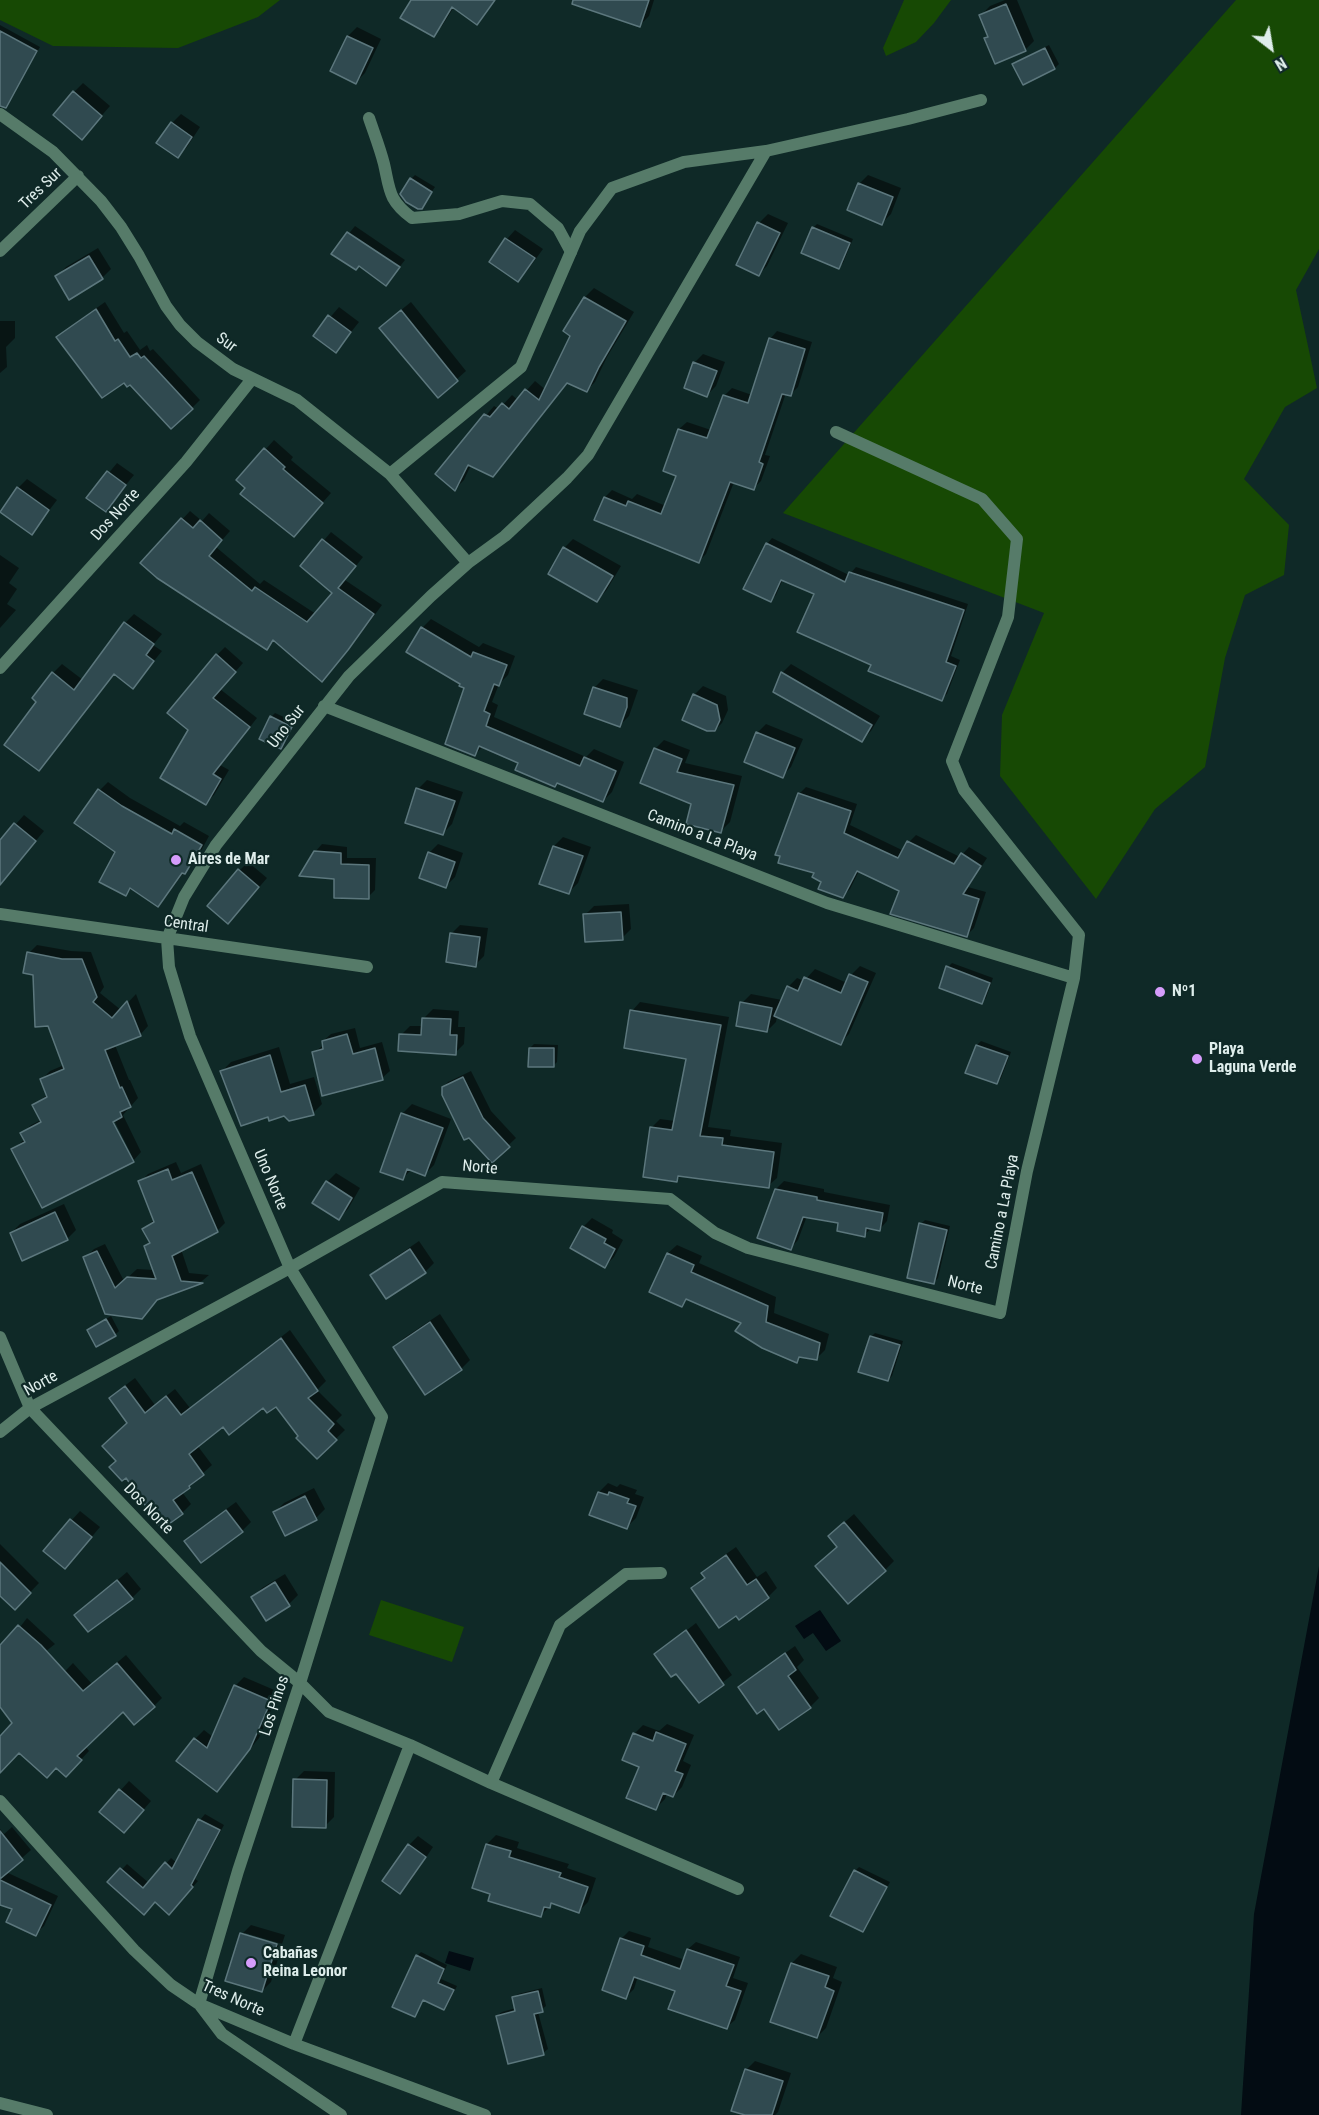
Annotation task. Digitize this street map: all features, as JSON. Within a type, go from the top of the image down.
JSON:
[{"type":"street","points":[[390,474],[521,367],[580,231],[612,188],[684,162],[766,151],[981,100]]},
{"type":"street","name":"Sur","points":[[0,114],[53,152],[78,176],[121,227],[166,306],[180,325],[215,357],[252,379],[297,400],[390,474],[468,563]]},
{"type":"street","points":[[369,118],[384,164],[388,190],[399,208],[412,218],[459,214],[502,201],[530,204],[558,228],[571,252]]},
{"type":"street","name":"Uno Sur","points":[[167,939],[184,897],[216,845],[349,676],[468,563],[505,536],[588,455],[766,151]]},
{"type":"street","name":"Tres Sur","points":[[0,251],[78,176]]},
{"type":"street","name":"Dos Norte","points":[[0,668],[186,462],[252,379]]},
{"type":"street","name":"Camino a La Playa","points":[[836,432],[982,499],[1017,539],[1008,617],[952,762],[964,790],[1079,935],[1074,978],[1027,1171],[1000,1312]]},
{"type":"street","name":"Camino a La Playa","points":[[324,706],[826,903],[1074,978]]},
{"type":"street","name":"Central","points":[[0,914],[367,967]]},
{"type":"street","name":"Uno Norte","points":[[167,939],[169,967],[190,1036],[290,1268],[382,1417]]},
{"type":"street","name":"Norte","points":[[0,1432],[30,1408],[290,1268],[442,1182],[670,1199],[715,1233],[748,1248],[1000,1312]]},
{"type":"street","name":"Dos Norte","points":[[0,1337],[30,1408],[261,1651],[300,1683],[329,1712],[410,1745],[491,1783],[738,1889]]},
{"type":"street","name":"Los Pinos","points":[[199,2004],[238,1871],[300,1683],[382,1417]]},
{"type":"street","points":[[491,1783],[560,1625],[626,1574],[661,1573]]},
{"type":"street","points":[[294,2044],[410,1745]]},
{"type":"street","name":"Tres Norte","points":[[0,1802],[134,1950],[171,1985],[199,2004],[294,2044],[486,2115]]},
{"type":"street","points":[[199,2004],[222,2034],[331,2113]]},
{"type":"street","points":[[0,2103],[47,2115]]},
{"type":"green space","points":[[0,0],[280,0],[258,17],[178,48],[53,46],[0,20]]},
{"type":"green space","points":[[904,0],[951,0],[916,42],[886,56],[883,48]]},
{"type":"green space","points":[[1236,0],[1319,0],[1319,249],[1296,290],[1317,388],[1285,407],[1244,479],[1289,525],[1284,575],[1245,595],[1225,658],[1205,767],[1155,809],[1096,899],[1000,776],[1002,715],[1044,613],[783,513]]},
{"type":"green space","points":[[381,1600],[464,1627],[452,1662],[369,1635]]},
{"type":"shaded area","points":[[1319,1566],[1319,2115],[1241,2115],[1254,1914]]},
{"type":"shaded area","points":[[820,1610],[841,1641],[826,1651],[813,1633],[804,1639],[795,1626]]},
{"type":"shaded area","points":[[449,1951],[474,1958],[470,1971],[445,1963]]},
{"type":"building","points":[[411,0],[495,0],[477,25],[452,7],[434,37],[400,18]]},
{"type":"building","points":[[573,0],[649,0],[640,27],[572,4]]},
{"type":"building","points":[[1006,4],[1026,51],[995,64],[984,38],[988,37],[979,15]]},
{"type":"building","points":[[0,31],[37,51],[6,108],[0,106]]},
{"type":"building","points":[[347,36],[373,48],[356,84],[330,71]]},
{"type":"building","points":[[1045,48],[1055,69],[1023,85],[1012,64]]},
{"type":"building","points":[[73,91],[102,116],[82,140],[53,115]]},
{"type":"building","points":[[171,122],[192,137],[178,158],[156,143]]},
{"type":"building","points":[[410,178],[432,192],[422,209],[406,202],[400,194]]},
{"type":"building","points":[[858,183],[893,197],[882,225],[847,210]]},
{"type":"building","points":[[757,222],[780,233],[759,276],[736,265]]},
{"type":"building","points":[[812,227],[850,243],[839,269],[801,253]]},
{"type":"building","points":[[347,232],[400,267],[386,286],[359,266],[356,270],[331,254]]},
{"type":"building","points":[[505,238],[535,258],[518,282],[489,262]]},
{"type":"building","points":[[89,256],[103,279],[69,300],[55,276]]},
{"type":"building","points":[[584,297],[626,321],[587,392],[567,383],[493,477],[468,465],[455,491],[435,474],[484,414],[490,417],[502,403],[509,409],[525,389],[539,400],[570,336],[563,331]]},
{"type":"building","points":[[96,309],[115,341],[118,339],[130,357],[137,353],[141,358],[144,356],[193,409],[171,429],[130,385],[127,387],[124,383],[102,398],[56,337]]},
{"type":"building","points":[[401,310],[458,381],[438,398],[379,328]]},
{"type":"building","points":[[328,315],[351,332],[336,353],[313,336]]},
{"type":"building","points":[[769,338],[805,349],[791,396],[782,394],[759,462],[763,464],[754,490],[730,482],[699,563],[594,520],[604,497],[626,506],[628,501],[661,514],[676,476],[663,471],[678,429],[707,438],[723,395],[748,403]]},
{"type":"building","points":[[693,362],[717,371],[707,397],[684,388]]},
{"type":"building","points":[[264,448],[285,467],[283,469],[323,503],[294,537],[240,494],[245,488],[236,480]]},
{"type":"building","points":[[107,471],[126,485],[106,512],[86,498]]},
{"type":"building","points":[[17,487],[49,510],[32,535],[0,512]]},
{"type":"building","points":[[181,518],[193,528],[200,520],[222,540],[209,556],[252,591],[255,587],[307,622],[332,593],[300,566],[322,539],[356,566],[338,588],[374,614],[322,682],[273,640],[267,650],[157,578],[140,563]]},
{"type":"building","points":[[766,543],[845,582],[849,572],[964,610],[946,662],[956,666],[942,701],[868,671],[871,665],[797,632],[814,594],[781,580],[771,602],[743,589]]},
{"type":"building","points":[[563,547],[613,576],[597,602],[548,574]]},
{"type":"building","points":[[124,622],[154,644],[146,655],[154,661],[133,689],[114,674],[39,771],[4,745],[36,702],[32,698],[52,672],[74,690]]},
{"type":"building","points":[[421,627],[471,657],[473,652],[507,665],[499,686],[494,684],[484,711],[490,714],[486,726],[580,766],[584,757],[616,771],[603,802],[557,783],[555,787],[515,770],[518,763],[479,746],[475,756],[445,744],[464,688],[406,652]]},
{"type":"building","points":[[216,654],[236,672],[213,698],[250,727],[213,774],[221,779],[206,805],[160,778],[188,730],[167,713]]},
{"type":"building","points":[[781,672],[872,725],[862,742],[773,692]]},
{"type":"building","points":[[593,687],[627,698],[627,707],[620,727],[584,714]]},
{"type":"building","points":[[693,694],[717,705],[720,720],[715,731],[707,731],[682,720]]},
{"type":"building","points":[[270,716],[292,727],[281,749],[259,739]]},
{"type":"building","points":[[756,732],[795,748],[783,778],[744,762]]},
{"type":"building","points":[[654,748],[682,759],[677,772],[734,785],[721,833],[686,824],[691,804],[640,783]]},
{"type":"building","points":[[416,788],[455,801],[443,835],[405,823]]},
{"type":"building","points":[[98,789],[122,806],[172,834],[174,829],[202,845],[185,874],[182,873],[158,907],[130,888],[126,896],[99,882],[115,852],[74,823]]},
{"type":"building","points":[[798,793],[851,811],[844,833],[898,858],[907,841],[954,864],[961,853],[981,866],[963,894],[979,899],[967,937],[890,914],[899,891],[857,871],[843,898],[818,889],[821,882],[812,877],[814,873],[778,863],[780,856],[775,855]]},
{"type":"building","points":[[14,823],[36,841],[0,885],[0,840]]},
{"type":"building","points":[[553,846],[583,856],[569,894],[539,884]]},
{"type":"building","points":[[314,851],[341,853],[341,864],[369,865],[369,899],[334,898],[334,879],[299,876]]},
{"type":"building","points":[[428,852],[455,862],[446,888],[419,878]]},
{"type":"building","points":[[238,869],[259,887],[228,924],[207,906]]},
{"type":"building","points":[[621,912],[623,940],[585,942],[583,914]]},
{"type":"building","points":[[450,933],[480,937],[476,967],[446,962]]},
{"type":"building","points":[[27,952],[62,959],[82,959],[97,997],[93,1002],[112,1018],[127,1001],[141,1036],[105,1050],[120,1088],[122,1087],[131,1107],[120,1112],[122,1117],[113,1122],[134,1162],[42,1208],[11,1149],[25,1142],[20,1133],[41,1122],[32,1105],[47,1097],[40,1079],[64,1069],[48,1026],[35,1027],[33,975],[23,973]]},
{"type":"building","points":[[946,966],[990,983],[982,1004],[939,988]]},
{"type":"building","points":[[849,974],[868,982],[841,1045],[774,1016],[787,986],[798,991],[804,977],[841,993]]},
{"type":"building","points":[[740,1002],[772,1008],[767,1032],[736,1026]]},
{"type":"building","points":[[630,1010],[721,1025],[700,1136],[723,1138],[722,1145],[774,1152],[769,1188],[678,1176],[677,1182],[643,1177],[650,1127],[672,1130],[686,1059],[624,1048]]},
{"type":"building","points":[[422,1018],[451,1019],[450,1035],[457,1035],[456,1055],[398,1051],[399,1034],[421,1035]]},
{"type":"building","points":[[347,1034],[353,1054],[375,1048],[383,1080],[322,1096],[312,1052],[323,1049],[322,1041]]},
{"type":"building","points":[[976,1045],[1008,1056],[997,1084],[965,1073]]},
{"type":"building","points":[[529,1048],[554,1048],[554,1067],[528,1067]]},
{"type":"building","points":[[270,1055],[281,1092],[305,1085],[314,1115],[289,1121],[284,1116],[269,1121],[268,1117],[241,1126],[220,1071]]},
{"type":"building","points":[[463,1077],[483,1118],[510,1147],[492,1163],[469,1138],[464,1140],[442,1095],[442,1087]]},
{"type":"building","points":[[401,1113],[443,1128],[425,1176],[407,1169],[403,1180],[380,1172]]},
{"type":"building","points":[[168,1169],[172,1180],[192,1172],[218,1232],[172,1256],[181,1281],[203,1283],[157,1300],[142,1319],[105,1314],[83,1257],[97,1251],[115,1288],[127,1277],[156,1279],[144,1246],[150,1243],[142,1229],[154,1222],[138,1181]]},
{"type":"building","points":[[326,1181],[352,1198],[339,1220],[312,1203]]},
{"type":"building","points":[[775,1189],[883,1213],[880,1231],[866,1228],[865,1237],[837,1231],[838,1223],[803,1217],[791,1250],[757,1238]]},
{"type":"building","points":[[55,1212],[68,1240],[22,1261],[10,1233]]},
{"type":"building","points":[[919,1223],[947,1230],[934,1284],[907,1278]]},
{"type":"building","points":[[582,1226],[606,1239],[604,1243],[615,1249],[605,1268],[570,1248]]},
{"type":"building","points":[[410,1249],[426,1273],[386,1299],[370,1275]]},
{"type":"building","points":[[667,1253],[694,1265],[691,1272],[768,1306],[766,1322],[820,1343],[817,1360],[799,1357],[797,1363],[762,1348],[735,1331],[741,1323],[686,1299],[682,1307],[649,1292]]},
{"type":"building","points":[[106,1319],[116,1336],[96,1347],[87,1330]]},
{"type":"building","points":[[430,1322],[462,1370],[425,1395],[393,1347]]},
{"type":"building","points":[[870,1336],[900,1345],[888,1381],[858,1372]]},
{"type":"building","points":[[281,1338],[318,1391],[308,1398],[334,1424],[328,1431],[337,1440],[317,1459],[296,1438],[298,1436],[276,1407],[267,1413],[263,1408],[229,1435],[223,1427],[189,1454],[204,1475],[173,1500],[183,1514],[162,1529],[126,1478],[122,1481],[109,1467],[116,1461],[102,1446],[127,1423],[109,1398],[125,1386],[145,1413],[166,1396],[181,1415]]},
{"type":"building","points":[[598,1492],[608,1495],[609,1492],[629,1499],[627,1503],[636,1506],[627,1529],[589,1515]]},
{"type":"building","points":[[305,1496],[317,1520],[285,1536],[273,1512]]},
{"type":"building","points":[[226,1510],[243,1532],[201,1563],[184,1541]]},
{"type":"building","points":[[70,1519],[92,1537],[65,1569],[43,1551]]},
{"type":"building","points":[[844,1522],[886,1571],[848,1604],[815,1566],[837,1547],[828,1536]]},
{"type":"building","points":[[726,1555],[747,1585],[756,1579],[769,1598],[739,1620],[736,1616],[719,1628],[691,1588],[705,1578],[701,1573]]},
{"type":"building","points":[[0,1562],[31,1593],[15,1610],[0,1596]]},
{"type":"building","points":[[117,1580],[133,1599],[88,1632],[74,1615]]},
{"type":"building","points":[[275,1582],[290,1606],[266,1621],[251,1597]]},
{"type":"building","points":[[18,1625],[41,1645],[83,1691],[117,1663],[155,1707],[134,1725],[123,1712],[77,1756],[82,1760],[66,1777],[56,1768],[47,1778],[19,1753],[0,1773],[0,1736],[12,1723],[0,1707],[0,1645]]},
{"type":"building","points":[[686,1630],[724,1685],[699,1703],[676,1674],[671,1677],[654,1654]]},
{"type":"building","points":[[785,1653],[796,1670],[788,1676],[811,1708],[779,1730],[764,1709],[757,1714],[738,1687]]},
{"type":"building","points":[[234,1685],[271,1701],[250,1749],[217,1792],[176,1761],[194,1738],[207,1748]]},
{"type":"building","points":[[656,1732],[686,1744],[675,1771],[683,1774],[673,1797],[663,1793],[656,1810],[626,1798],[639,1767],[622,1760],[633,1733],[653,1741]]},
{"type":"building","points":[[293,1779],[327,1780],[326,1828],[292,1827]]},
{"type":"building","points":[[119,1789],[144,1810],[124,1833],[99,1812]]},
{"type":"building","points":[[198,1819],[220,1830],[191,1885],[193,1887],[169,1915],[155,1902],[144,1915],[107,1882],[120,1868],[143,1888],[165,1862],[172,1869]]},
{"type":"building","points":[[0,1831],[23,1860],[0,1879]]},
{"type":"building","points":[[408,1844],[426,1857],[400,1894],[382,1881]]},
{"type":"building","points":[[486,1844],[511,1851],[509,1857],[561,1873],[559,1877],[588,1887],[579,1913],[551,1903],[550,1908],[544,1907],[541,1917],[488,1901],[490,1894],[472,1888]]},
{"type":"building","points":[[854,1870],[887,1887],[863,1932],[830,1916]]},
{"type":"building","points":[[0,1880],[51,1905],[36,1936],[6,1922],[12,1909],[0,1905]]},
{"type":"building","name":"Cabañas Reina Leonor","points":[[240,1933],[277,1944],[262,1992],[225,1981]]},
{"type":"building","points":[[620,1938],[644,1946],[641,1955],[680,1969],[687,1949],[734,1965],[726,1986],[741,1991],[727,2029],[668,2009],[675,1991],[634,1977],[626,1999],[602,1990]]},
{"type":"building","points":[[416,1955],[444,1969],[438,1983],[454,1990],[444,2010],[423,2000],[415,2017],[392,2007]]},
{"type":"building","points":[[791,1963],[829,1976],[825,1987],[834,1991],[817,2038],[770,2022]]},
{"type":"building","points":[[538,1991],[543,2012],[534,2014],[544,2055],[508,2064],[496,2016],[515,2011],[512,1997]]},
{"type":"building","points":[[745,2069],[783,2081],[772,2115],[745,2115],[731,2111]]},
{"type":"place","name":"Aires de Mar","points":[[176,860]]},
{"type":"place","name":"Nº1","points":[[1160,992]]},
{"type":"place","name":"Playa Laguna Verde","points":[[1197,1059]]},
{"type":"place","name":"Cabañas Reina Leonor","points":[[251,1963]]}]
